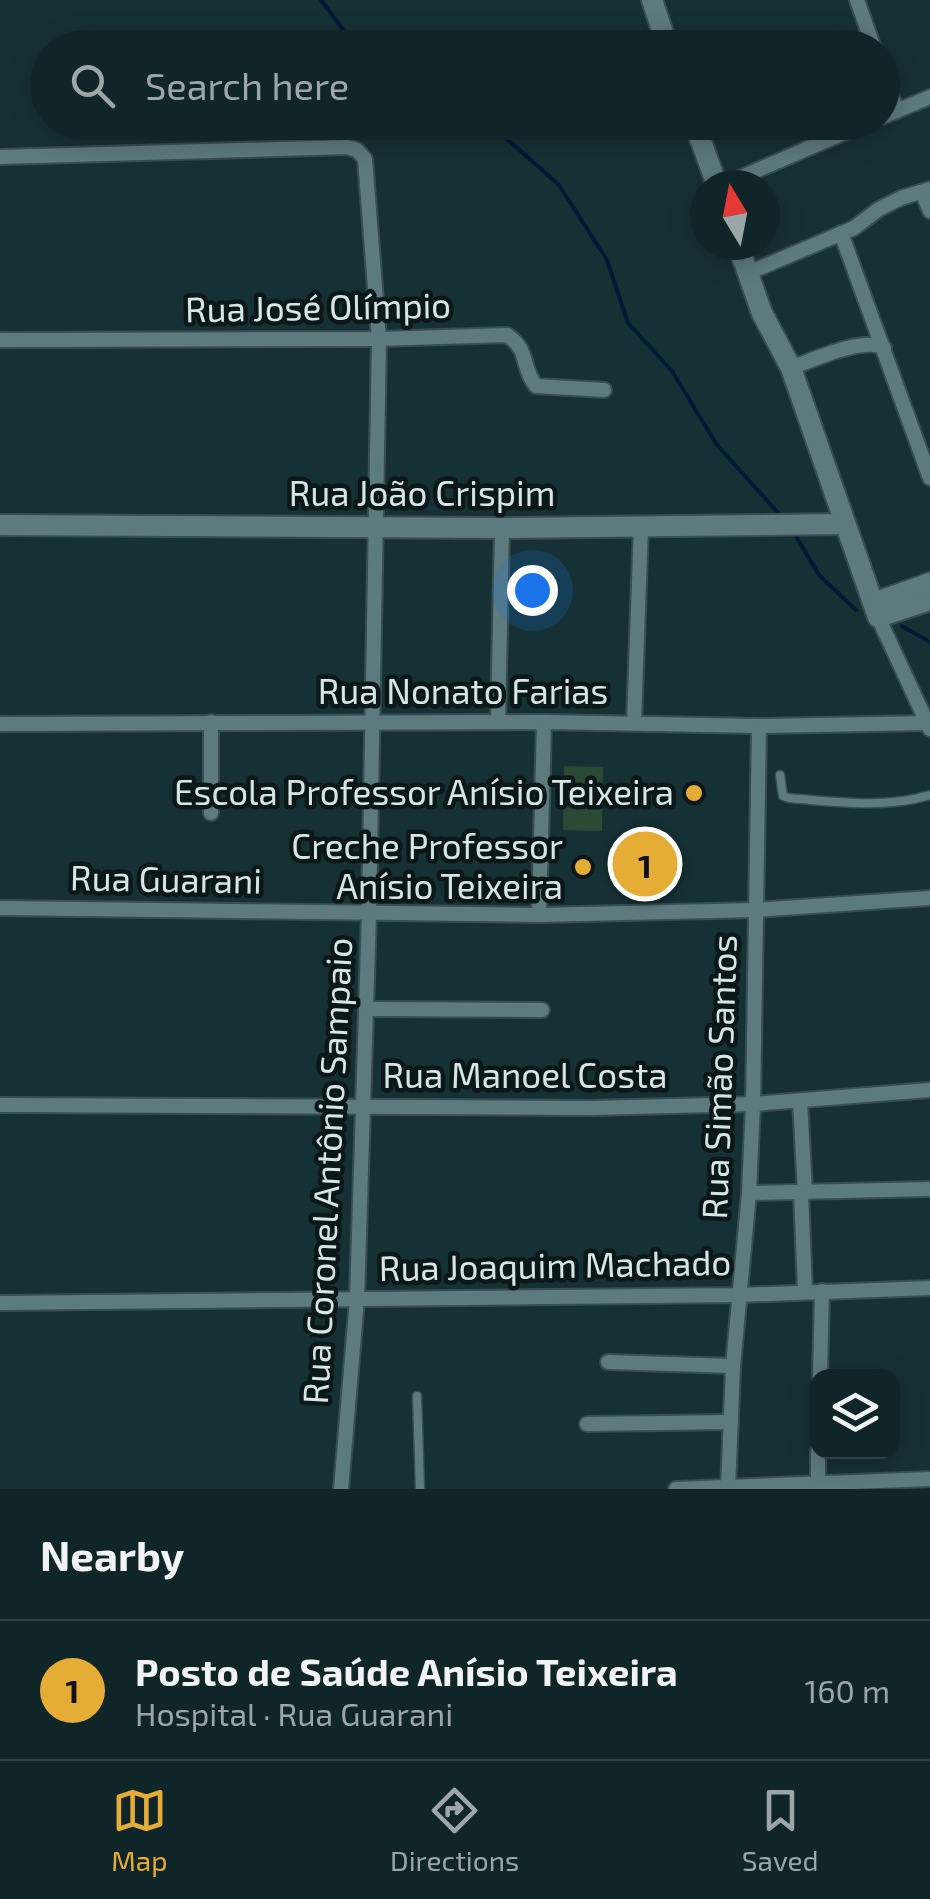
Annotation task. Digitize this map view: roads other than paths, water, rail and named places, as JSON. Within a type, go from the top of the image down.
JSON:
[{"type":"street","points":[[652,0],[662,30]]},
{"type":"street","points":[[857,0],[868,30]]},
{"type":"street","points":[[900,110],[930,96]]},
{"type":"street","points":[[701,140],[714,170]]},
{"type":"street","points":[[755,170],[826,140]]},
{"type":"street","name":"Rua Coronel Antônio Sampaio","points":[[0,157],[347,147],[361,154],[367,167],[380,339],[369,913],[357,1298],[341,1489]]},
{"type":"street","points":[[748,273],[854,228],[901,198],[926,190],[930,210]]},
{"type":"street","points":[[841,233],[930,478]]},
{"type":"street","points":[[743,260],[762,313],[791,368],[876,610],[928,726]]},
{"type":"street","name":"Rua José Olímpio","points":[[0,340],[507,336],[523,352],[536,386],[604,390]]},
{"type":"street","points":[[791,368],[856,346],[878,344],[884,348]]},
{"type":"street","name":"Rua João Crispim","points":[[0,525],[502,528],[844,524]]},
{"type":"street","points":[[634,722],[641,525]]},
{"type":"street","points":[[498,722],[502,528]]},
{"type":"street","points":[[876,610],[930,583]]},
{"type":"street","points":[[876,610],[930,600]]},
{"type":"street","points":[[211,812],[212,722]]},
{"type":"street","points":[[539,915],[544,722]]},
{"type":"street","name":"Rua Nonato Farias","points":[[0,724],[634,722],[928,726]]},
{"type":"street","name":"Rua Simão Santos","points":[[728,1487],[753,1104],[759,726]]},
{"type":"street","name":"Rua Guarani","points":[[0,908],[539,915],[755,910],[930,898]]},
{"type":"street","points":[[366,1009],[542,1010]]},
{"type":"street","name":"Rua Manoel Costa","points":[[0,1105],[591,1108],[800,1102],[930,1090]]},
{"type":"street","points":[[800,1102],[805,1291]]},
{"type":"street","points":[[749,1193],[930,1189]]},
{"type":"street","name":"Rua Joaquim Machado","points":[[0,1303],[739,1295],[930,1288]]},
{"type":"street","points":[[820,1369],[822,1291]]},
{"type":"street","points":[[608,1362],[733,1366]]},
{"type":"street","points":[[588,1424],[730,1422]]},
{"type":"street","points":[[818,1459],[818,1482]]},
{"type":"street","points":[[676,1489],[930,1479]]},
{"type":"lane","points":[[780,776],[783,796],[790,798],[862,804],[896,803],[930,795]]},
{"type":"lane","points":[[417,1396],[420,1489]]},
{"type":"waterway","points":[[321,0],[344,30]]},
{"type":"waterway","points":[[508,140],[559,185],[607,260],[628,323],[672,371],[717,445],[780,515]]},
{"type":"waterway","points":[[793,531],[819,575],[856,610]]},
{"type":"waterway","points":[[902,626],[930,642]]},
{"type":"place","name":"Escola Professor Anísio Teixeira","points":[[694,793]]},
{"type":"place","name":"Posto de Saúde Anísio Teixeira","points":[[645,864]]},
{"type":"place","name":"Creche Professor Anísio Teixeira","points":[[583,867]]}]
